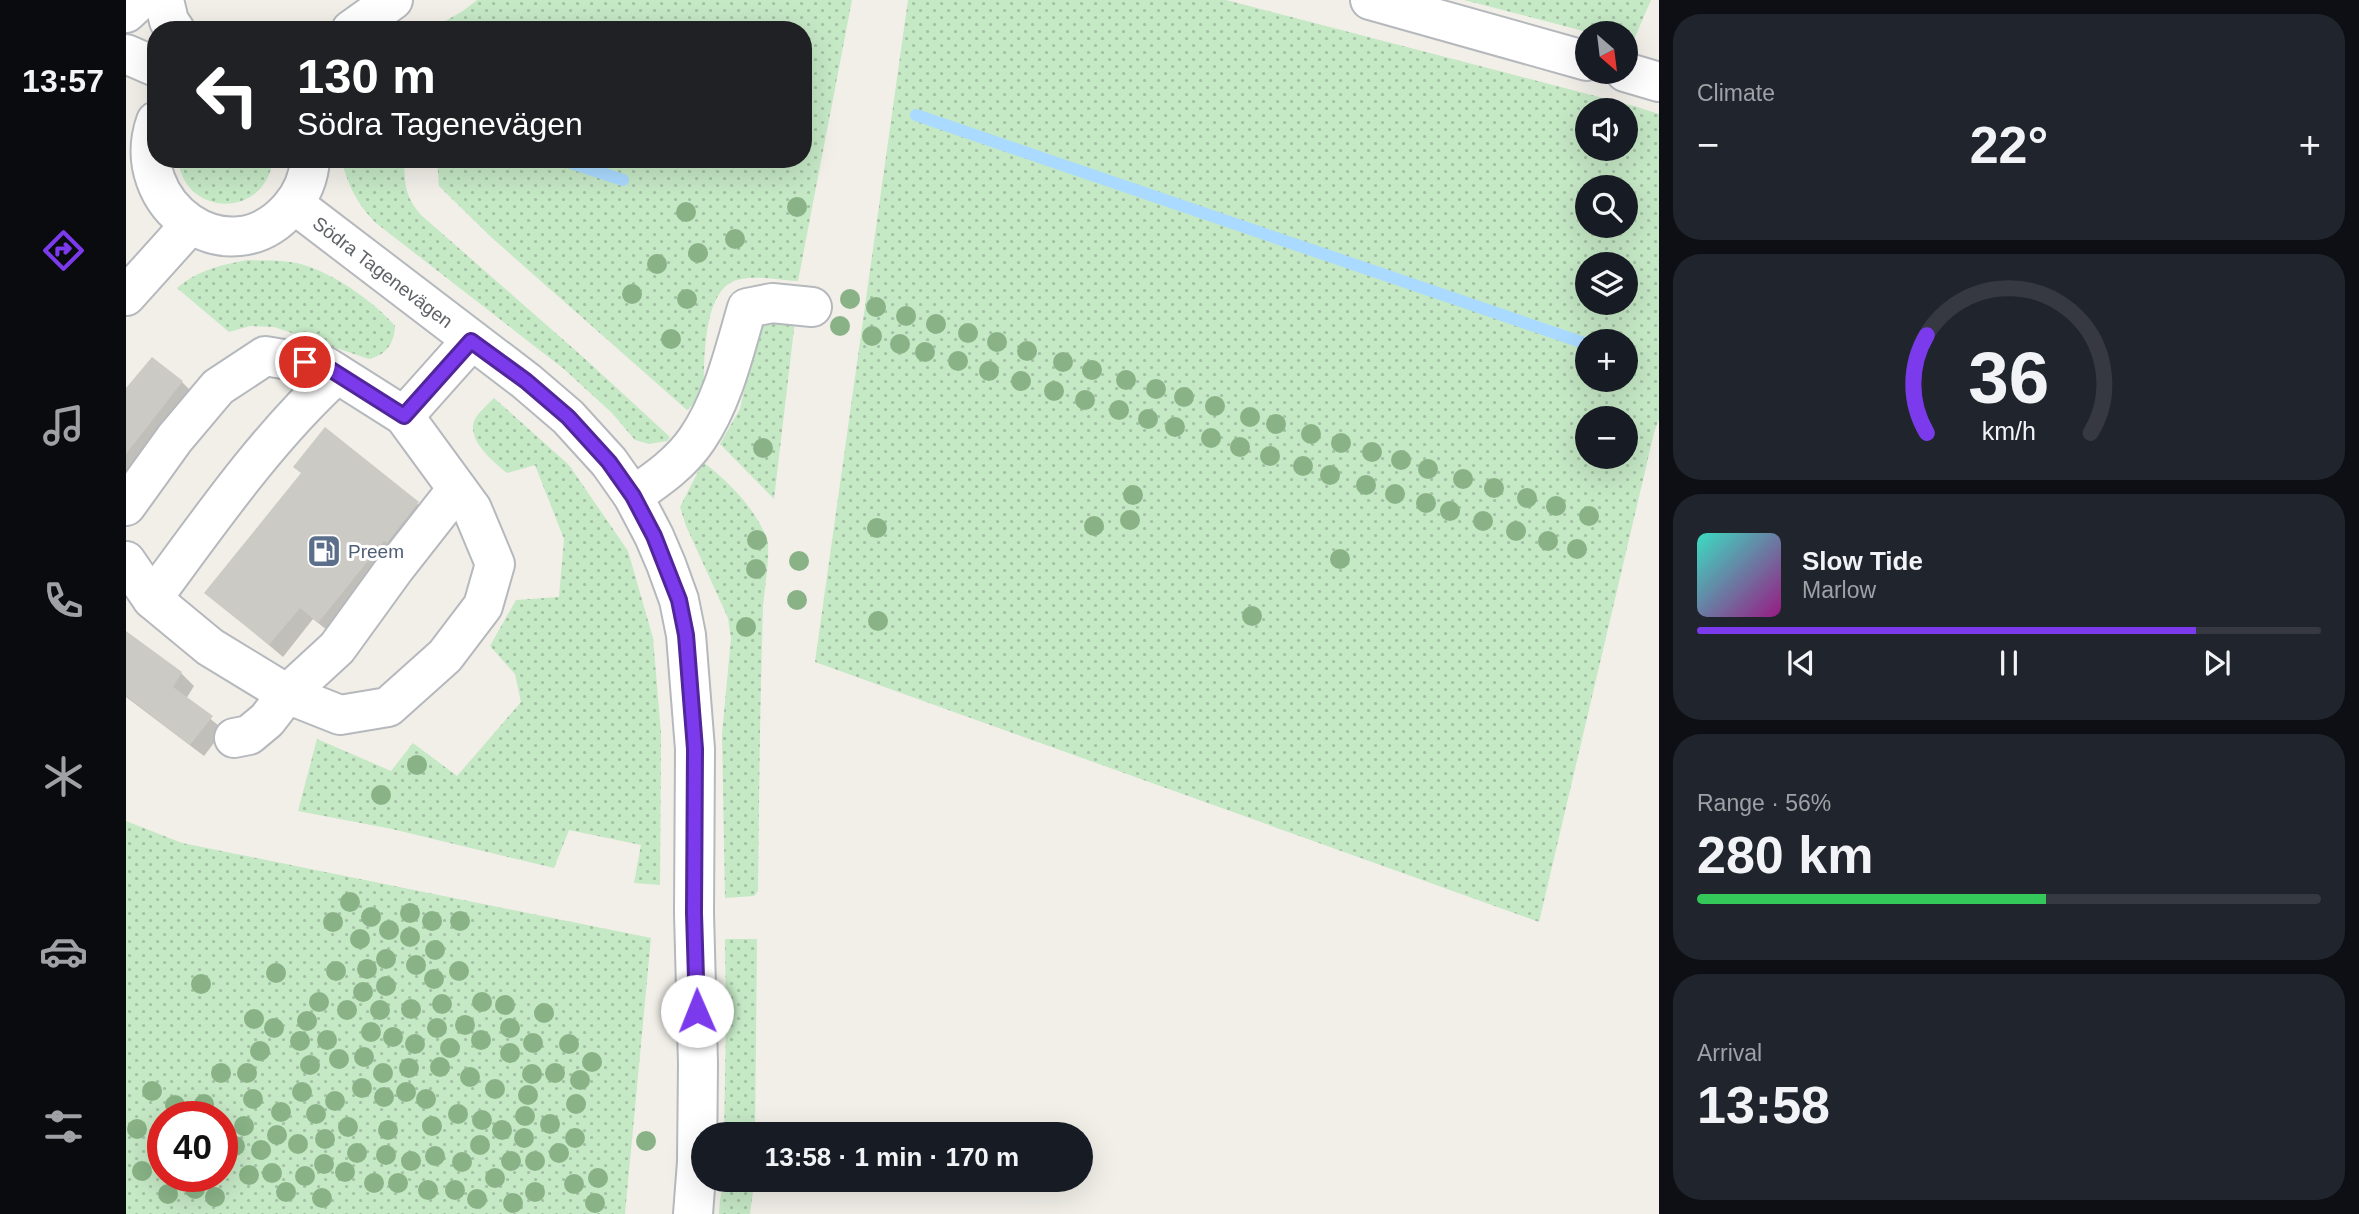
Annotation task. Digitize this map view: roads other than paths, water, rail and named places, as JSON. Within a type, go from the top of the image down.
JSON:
[{"type":"street","points":[[126,13],[140,0]]},
{"type":"street","points":[[164,0],[169,21]]},
{"type":"street","points":[[364,21],[393,0]]},
{"type":"street","points":[[1370,0],[1575,58]]},
{"type":"street","points":[[126,54],[147,63]]},
{"type":"street","points":[[1638,76],[1659,82]]},
{"type":"street","points":[[126,120],[147,134]]},
{"type":"street","points":[[149,168],[158,196],[177,218],[189,226],[216,235],[245,235],[272,224],[293,204],[307,179],[309,168]]},
{"type":"street","name":"Södra Tagenevägen","points":[[293,204],[526,381],[568,417],[609,462],[633,496],[654,536],[679,600],[692,687],[698,1064],[697,1162],[693,1214]]},
{"type":"street","points":[[126,296],[189,226]]},
{"type":"street","points":[[633,496],[665,474],[696,441],[714,410],[747,308],[772,303],[812,307]]},
{"type":"street","name":"Södra Tagenevägen","points":[[404,416],[471,341]]},
{"type":"street","points":[[126,506],[175,438],[218,387],[265,356],[325,366],[404,416],[472,509],[495,564],[482,606],[445,656],[388,707],[340,715],[287,694],[210,647],[152,599],[126,561]]},
{"type":"street","points":[[152,599],[256,462],[337,374]]},
{"type":"street","points":[[234,738],[249,735],[267,720],[287,694],[337,648],[457,489]]},
{"type":"waterway","points":[[916,115],[1575,340]]},
{"type":"waterway","points":[[586,168],[623,180]]},
{"type":"place","name":"Preem","points":[[324,551]]}]
